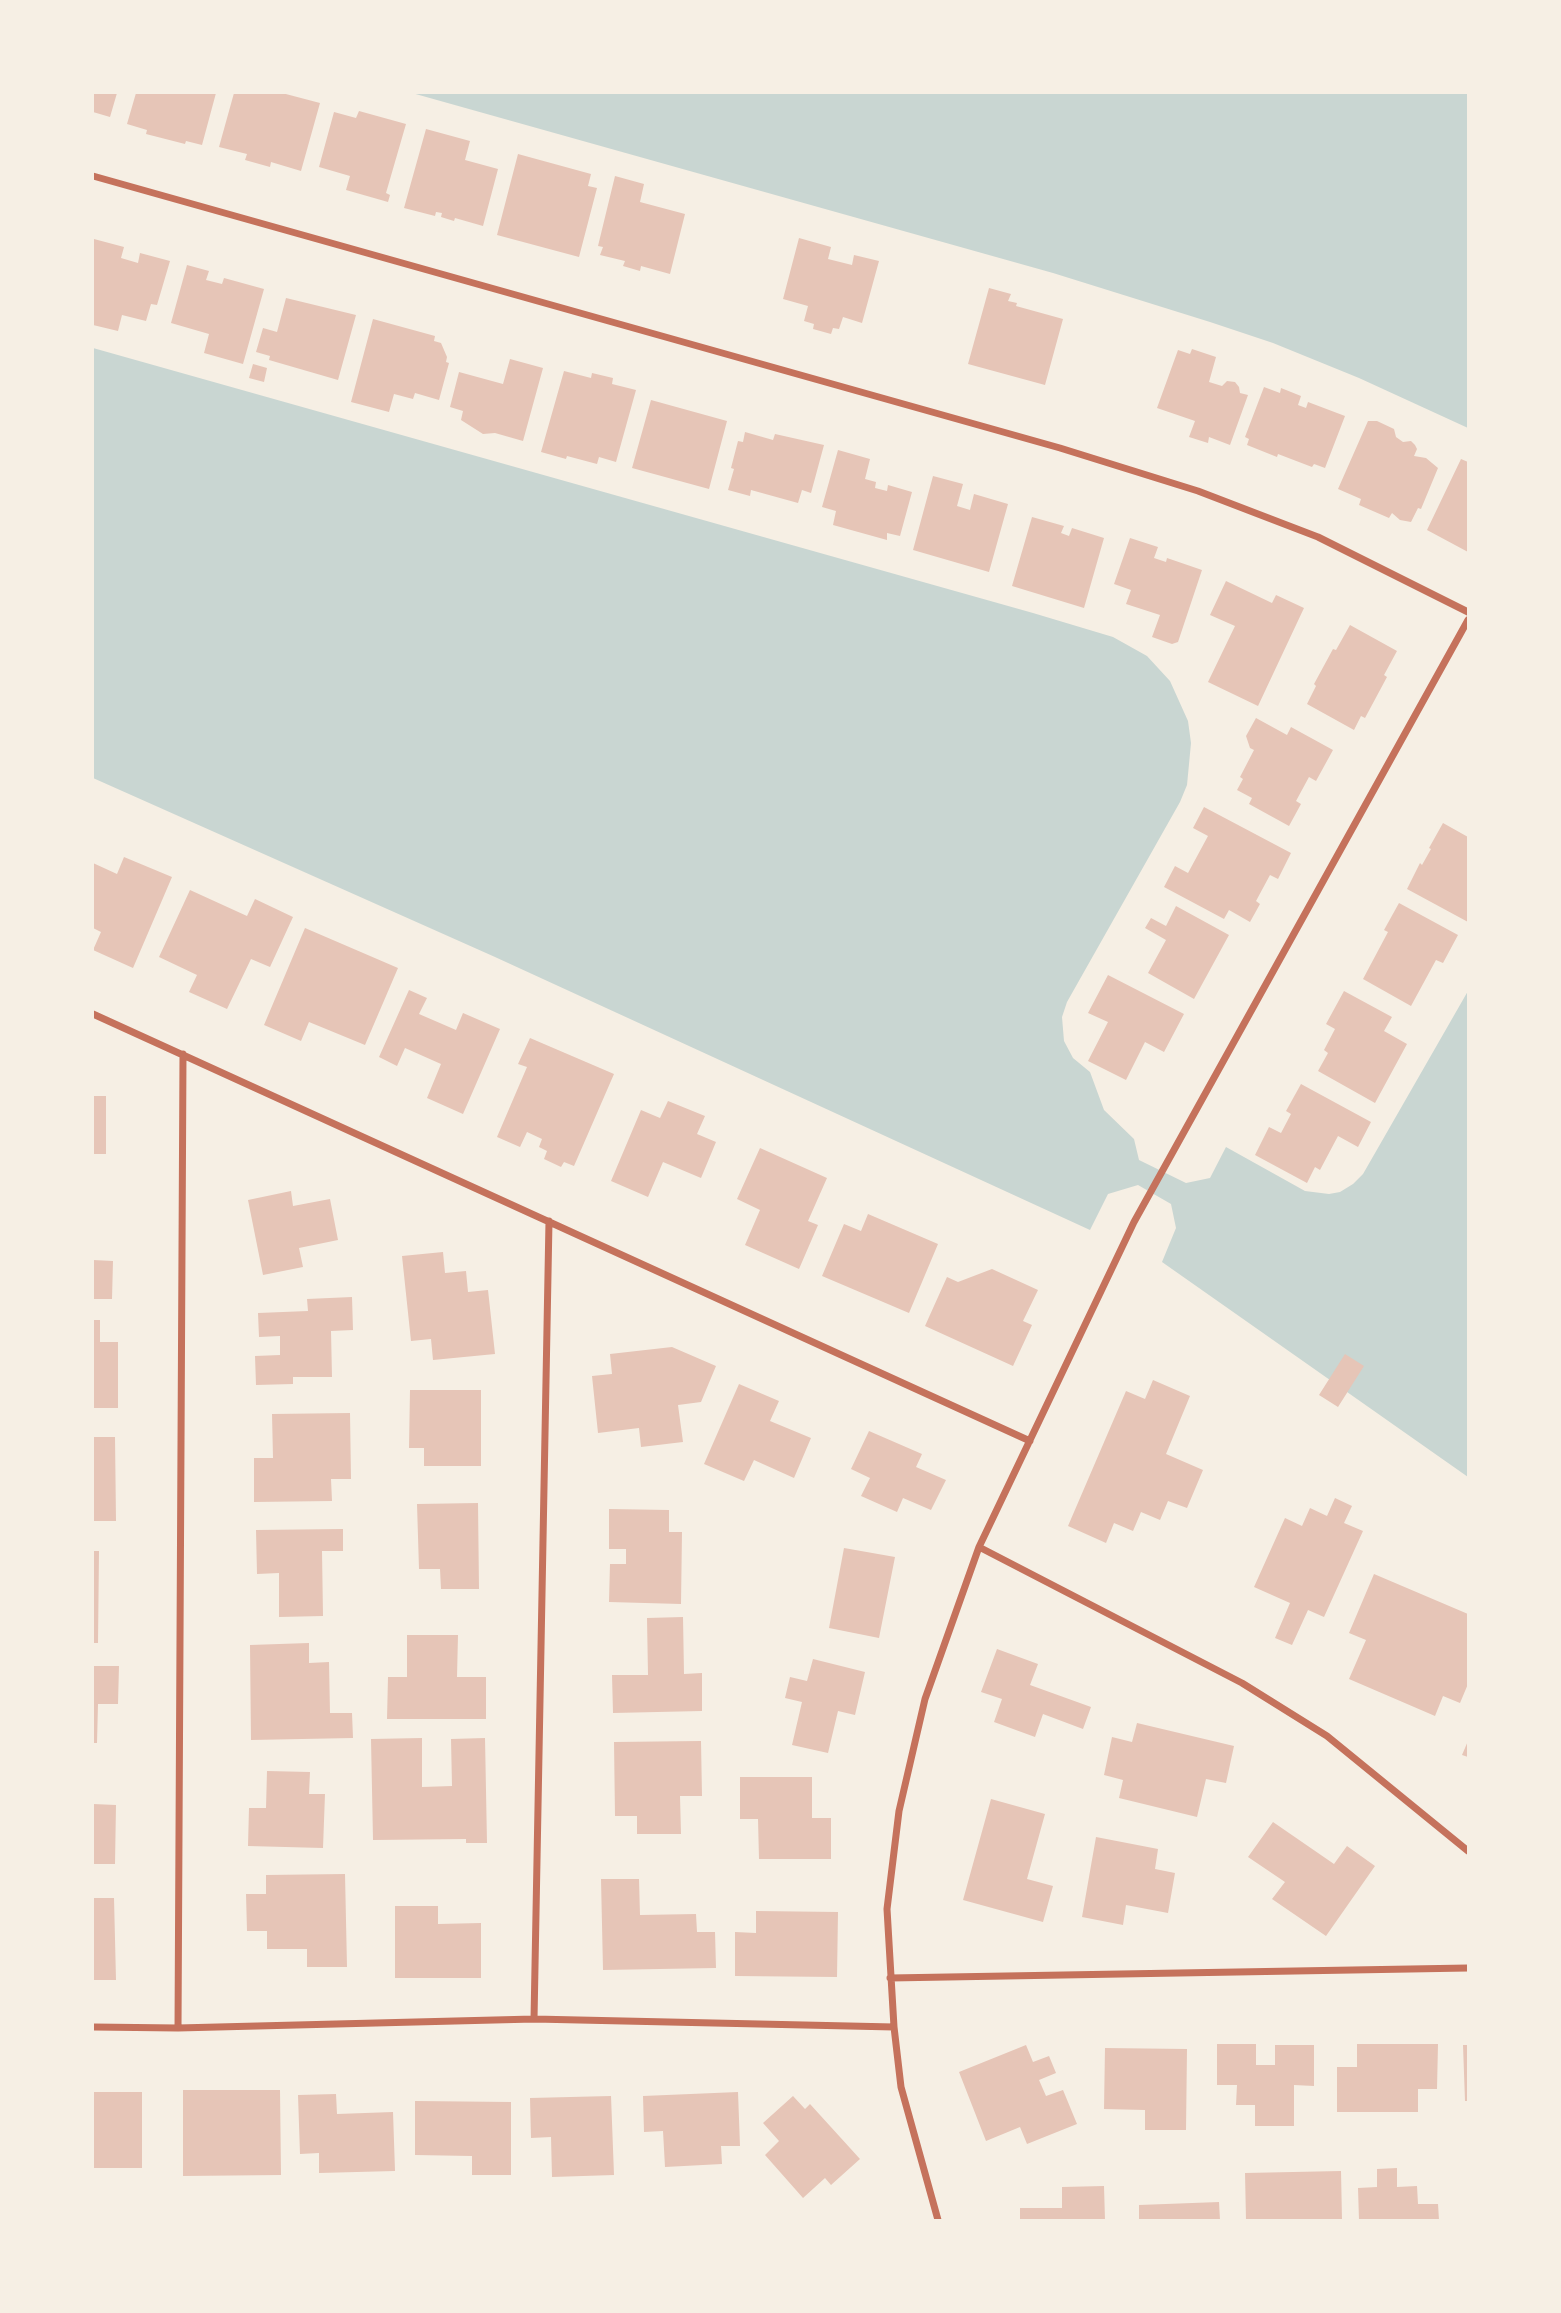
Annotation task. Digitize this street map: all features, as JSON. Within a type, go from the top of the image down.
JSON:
[{"type":"street","points":[[93,176],[1034,440],[1198,491],[1318,537],[1468,612]]},
{"type":"street","points":[[938,2220],[901,2087],[894,2027],[887,1909],[899,1811],[925,1699],[979,1547],[1133,1222],[1468,620]]},
{"type":"street","points":[[93,1014],[1030,1441]]},
{"type":"street","points":[[178,2028],[183,1054]]},
{"type":"street","points":[[534,2018],[549,1221]]},
{"type":"street","points":[[979,1547],[1242,1683],[1327,1736],[1468,1851]]},
{"type":"street","points":[[891,1978],[1468,1968]]},
{"type":"street","points":[[93,2027],[178,2028],[534,2018],[894,2027]]},
{"type":"shaded area","points":[[412,93],[1468,93],[1468,428],[1359,378],[1273,343],[1210,322],[1053,273]]},
{"type":"shaded area","points":[[93,348],[1033,613],[1113,637],[1147,656],[1170,681],[1188,721],[1191,743],[1187,785],[1180,802],[1067,1002],[1062,1017],[1064,1041],[1073,1058],[1090,1072],[1104,1110],[1134,1139],[1139,1160],[1186,1183],[1210,1178],[1226,1147],[1305,1191],[1329,1194],[1340,1192],[1363,1174],[1468,991],[1468,1477],[1162,1262],[1176,1228],[1171,1204],[1138,1185],[1108,1194],[1090,1230],[495,957],[93,778]]},
{"type":"building","points":[[93,93],[117,93],[110,117],[93,112]]},
{"type":"building","points":[[136,93],[216,93],[202,145],[186,141],[185,144],[146,134],[147,130],[127,124]]},
{"type":"building","points":[[234,93],[282,93],[320,103],[301,171],[271,162],[270,167],[245,160],[247,154],[219,147]]},
{"type":"building","points":[[359,111],[406,124],[386,193],[390,195],[388,202],[346,190],[350,176],[319,167],[334,112],[356,118]]},
{"type":"building","points":[[426,129],[470,141],[465,160],[498,169],[483,226],[441,217],[442,213],[436,212],[435,216],[404,208]]},
{"type":"building","points":[[518,154],[591,174],[588,186],[597,188],[579,257],[497,235]]},
{"type":"building","points":[[615,176],[644,184],[640,202],[685,214],[670,274],[641,266],[640,271],[623,266],[625,261],[600,255],[603,247],[598,246]]},
{"type":"building","points":[[799,238],[831,247],[828,259],[852,265],[854,255],[879,261],[862,323],[843,317],[839,329],[833,328],[831,334],[813,329],[814,324],[804,321],[808,306],[783,299]]},
{"type":"building","points":[[94,239],[124,247],[121,258],[138,263],[140,253],[170,261],[157,305],[151,304],[146,321],[122,315],[118,331],[93,325]]},
{"type":"building","points":[[187,265],[209,271],[206,280],[222,284],[224,278],[264,289],[243,364],[204,353],[209,334],[171,323]]},
{"type":"building","points":[[989,288],[1011,294],[1008,301],[1017,303],[1016,306],[1063,319],[1045,385],[968,364]]},
{"type":"building","points":[[286,298],[356,315],[338,380],[269,360],[270,356],[256,352],[263,328],[277,332]]},
{"type":"building","points":[[373,319],[435,336],[434,341],[441,343],[447,357],[446,362],[449,363],[439,400],[415,393],[413,399],[394,394],[389,412],[351,402]]},
{"type":"building","points":[[1192,349],[1216,357],[1209,382],[1222,386],[1227,381],[1235,382],[1240,393],[1248,395],[1230,445],[1209,437],[1208,443],[1189,437],[1195,421],[1157,408],[1178,350],[1190,354]]},
{"type":"building","points":[[510,359],[543,368],[523,441],[495,433],[483,434],[461,420],[463,411],[450,407],[459,372],[503,384]]},
{"type":"building","points":[[253,364],[267,368],[264,382],[249,378]]},
{"type":"building","points":[[564,371],[591,378],[592,373],[613,378],[612,384],[636,390],[616,462],[599,457],[597,464],[541,452]]},
{"type":"building","points":[[1264,387],[1280,393],[1281,388],[1301,396],[1298,405],[1306,408],[1308,402],[1345,416],[1325,468],[1314,464],[1312,467],[1278,454],[1277,457],[1247,445],[1249,439],[1245,437]]},
{"type":"building","points":[[651,400],[727,421],[709,489],[632,468]]},
{"type":"building","points":[[1368,421],[1377,421],[1394,429],[1396,437],[1403,442],[1411,441],[1415,445],[1417,449],[1414,456],[1426,458],[1438,468],[1421,509],[1418,508],[1411,522],[1400,520],[1392,513],[1389,518],[1359,505],[1361,499],[1338,489]]},
{"type":"building","points":[[745,432],[773,440],[775,434],[824,445],[811,493],[802,490],[798,503],[751,490],[750,496],[728,490],[738,441],[743,442]]},
{"type":"building","points":[[838,450],[870,459],[865,479],[876,482],[875,488],[887,491],[888,485],[912,492],[900,536],[887,533],[887,540],[833,525],[836,511],[822,507]]},
{"type":"building","points":[[1461,459],[1468,462],[1468,552],[1427,530]]},
{"type":"building","points":[[933,476],[963,484],[957,506],[970,510],[974,494],[1008,504],[989,572],[913,550]]},
{"type":"building","points":[[1032,517],[1064,526],[1061,533],[1069,536],[1072,528],[1104,538],[1084,608],[1012,586]]},
{"type":"building","points":[[1130,538],[1158,547],[1154,558],[1166,562],[1167,558],[1202,570],[1178,642],[1172,644],[1152,637],[1160,615],[1126,604],[1131,590],[1114,584]]},
{"type":"building","points":[[1226,581],[1272,603],[1276,595],[1304,608],[1258,706],[1208,682],[1235,626],[1210,615]]},
{"type":"building","points":[[1350,625],[1397,651],[1384,675],[1387,677],[1365,718],[1361,716],[1354,730],[1307,704],[1316,686],[1314,684],[1333,649],[1336,650]]},
{"type":"building","points":[[1256,718],[1287,735],[1291,727],[1333,750],[1316,781],[1309,777],[1296,801],[1301,804],[1289,826],[1249,804],[1252,798],[1237,790],[1243,779],[1240,777],[1254,750],[1250,748],[1246,736]]},
{"type":"building","points":[[1204,807],[1291,853],[1278,879],[1270,875],[1256,901],[1260,904],[1250,922],[1229,910],[1224,919],[1164,887],[1175,866],[1188,873],[1208,836],[1193,828]]},
{"type":"building","points":[[1443,823],[1468,837],[1468,922],[1407,889]]},
{"type":"building","points":[[124,857],[172,877],[133,968],[93,950],[101,932],[93,928],[93,863],[117,874]]},
{"type":"building","points":[[190,890],[247,916],[255,899],[293,917],[270,967],[251,959],[227,1009],[189,992],[197,975],[159,957]]},
{"type":"building","points":[[1399,903],[1458,935],[1443,963],[1436,960],[1411,1006],[1363,979],[1388,932],[1384,930]]},
{"type":"building","points":[[1176,906],[1229,935],[1194,999],[1148,973],[1166,940],[1145,928],[1151,918],[1166,926]]},
{"type":"building","points":[[305,928],[398,968],[365,1045],[309,1022],[301,1041],[264,1025]]},
{"type":"building","points":[[1108,975],[1184,1014],[1164,1052],[1145,1042],[1126,1080],[1088,1061],[1108,1022],[1088,1013]]},
{"type":"building","points":[[409,990],[427,998],[419,1014],[456,1030],[463,1013],[500,1029],[463,1114],[427,1098],[441,1064],[405,1048],[397,1066],[379,1057]]},
{"type":"building","points":[[1344,991],[1392,1017],[1384,1031],[1407,1044],[1375,1103],[1318,1071],[1328,1053],[1324,1050],[1335,1029],[1326,1024]]},
{"type":"building","points":[[530,1038],[614,1074],[574,1166],[564,1162],[561,1167],[544,1159],[547,1151],[539,1147],[542,1139],[527,1132],[520,1147],[497,1137],[527,1067],[518,1064]]},
{"type":"building","points":[[1301,1084],[1371,1122],[1358,1147],[1338,1136],[1320,1170],[1315,1167],[1307,1183],[1255,1155],[1269,1127],[1281,1133],[1291,1114],[1286,1111]]},
{"type":"building","points":[[93,1096],[106,1096],[106,1154],[93,1154]]},
{"type":"building","points":[[668,1101],[705,1116],[697,1134],[716,1142],[701,1178],[663,1162],[648,1197],[611,1181],[641,1110],[660,1118]]},
{"type":"building","points":[[760,1148],[827,1178],[808,1221],[818,1225],[799,1269],[745,1245],[760,1210],[737,1199]]},
{"type":"building","points":[[291,1191],[293,1206],[330,1199],[338,1240],[299,1248],[303,1267],[263,1275],[248,1200]]},
{"type":"building","points":[[868,1214],[938,1244],[909,1313],[822,1276],[844,1224],[861,1231]]},
{"type":"building","points":[[443,1252],[445,1273],[466,1271],[468,1292],[488,1290],[495,1354],[433,1360],[431,1339],[411,1341],[402,1256]]},
{"type":"building","points":[[93,1260],[113,1261],[112,1299],[93,1299]]},
{"type":"building","points":[[992,1269],[1038,1290],[1023,1321],[1032,1325],[1013,1366],[925,1326],[947,1277],[958,1282]]},
{"type":"building","points":[[352,1297],[353,1330],[331,1331],[332,1377],[293,1377],[293,1384],[256,1385],[255,1356],[280,1355],[280,1336],[259,1337],[258,1313],[308,1311],[307,1299]]},
{"type":"building","points":[[93,1320],[100,1320],[100,1342],[118,1342],[118,1408],[93,1408]]},
{"type":"building","points":[[672,1347],[716,1366],[701,1402],[678,1405],[683,1442],[641,1447],[639,1428],[598,1433],[592,1376],[612,1374],[610,1354]]},
{"type":"building","points":[[1345,1354],[1364,1366],[1338,1407],[1319,1395]]},
{"type":"building","points":[[1153,1380],[1190,1396],[1166,1454],[1203,1470],[1187,1508],[1168,1501],[1160,1520],[1141,1512],[1133,1531],[1114,1523],[1106,1543],[1068,1526],[1126,1391],[1145,1399]]},
{"type":"building","points":[[739,1384],[779,1401],[770,1421],[811,1438],[794,1478],[754,1460],[744,1481],[704,1464]]},
{"type":"building","points":[[410,1390],[481,1390],[481,1466],[424,1466],[424,1448],[409,1448]]},
{"type":"building","points":[[350,1413],[351,1479],[331,1479],[332,1501],[254,1502],[254,1458],[273,1458],[272,1414]]},
{"type":"building","points":[[869,1431],[922,1454],[916,1467],[946,1480],[931,1510],[903,1498],[897,1512],[861,1496],[870,1478],[851,1469]]},
{"type":"building","points":[[93,1437],[115,1437],[116,1521],[93,1521]]},
{"type":"building","points":[[1335,1498],[1352,1506],[1344,1523],[1363,1531],[1324,1617],[1308,1610],[1292,1645],[1275,1638],[1290,1603],[1254,1587],[1285,1518],[1302,1526],[1310,1508],[1327,1516]]},
{"type":"building","points":[[478,1503],[479,1589],[441,1589],[440,1569],[419,1569],[417,1504]]},
{"type":"building","points":[[609,1509],[669,1510],[669,1532],[682,1532],[681,1604],[609,1602],[610,1564],[626,1564],[626,1549],[609,1549]]},
{"type":"building","points":[[343,1529],[343,1551],[322,1551],[323,1616],[279,1617],[279,1573],[257,1574],[256,1530]]},
{"type":"building","points":[[844,1548],[895,1557],[879,1638],[829,1628]]},
{"type":"building","points":[[93,1551],[99,1551],[98,1643],[93,1643]]},
{"type":"building","points":[[1374,1574],[1468,1614],[1468,1684],[1460,1703],[1443,1696],[1435,1716],[1349,1679],[1366,1640],[1349,1633]]},
{"type":"building","points":[[683,1617],[684,1674],[702,1673],[702,1711],[613,1713],[612,1675],[648,1675],[647,1618]]},
{"type":"building","points":[[407,1635],[458,1635],[457,1677],[486,1677],[486,1719],[387,1719],[388,1677],[407,1677]]},
{"type":"building","points":[[309,1643],[309,1663],[329,1662],[330,1713],[352,1713],[353,1738],[251,1740],[250,1645]]},
{"type":"building","points":[[997,1649],[1038,1664],[1030,1685],[1091,1707],[1083,1729],[1043,1714],[1035,1737],[994,1722],[1002,1699],[981,1692]]},
{"type":"building","points":[[813,1659],[865,1672],[855,1715],[838,1711],[828,1753],[792,1745],[802,1702],[785,1698],[790,1677],[807,1681]]},
{"type":"building","points":[[93,1666],[119,1666],[118,1704],[98,1704],[97,1743],[93,1743]]},
{"type":"building","points":[[1137,1723],[1234,1746],[1226,1783],[1206,1779],[1197,1817],[1119,1798],[1123,1780],[1104,1775],[1112,1737],[1132,1742]]},
{"type":"building","points":[[422,1738],[422,1787],[452,1786],[451,1739],[485,1738],[487,1843],[466,1843],[466,1839],[373,1840],[371,1739]]},
{"type":"building","points":[[701,1741],[702,1796],[680,1796],[681,1834],[637,1834],[637,1816],[615,1816],[614,1742]]},
{"type":"building","points":[[1468,1741],[1468,1757],[1462,1755]]},
{"type":"building","points":[[267,1771],[310,1772],[309,1794],[325,1794],[323,1848],[248,1846],[249,1808],[266,1808]]},
{"type":"building","points":[[740,1777],[812,1777],[812,1818],[831,1818],[831,1859],[759,1859],[758,1819],[740,1819]]},
{"type":"building","points":[[991,1799],[1045,1814],[1027,1879],[1053,1886],[1043,1922],[963,1900]]},
{"type":"building","points":[[93,1804],[116,1805],[115,1864],[93,1864]]},
{"type":"building","points":[[1273,1822],[1334,1864],[1347,1846],[1375,1866],[1326,1936],[1272,1899],[1285,1882],[1248,1857]]},
{"type":"building","points":[[1096,1837],[1158,1849],[1155,1869],[1175,1873],[1168,1913],[1126,1905],[1123,1925],[1082,1917]]},
{"type":"building","points":[[345,1874],[347,1967],[307,1967],[307,1949],[267,1949],[267,1931],[247,1931],[246,1894],[266,1894],[266,1875]]},
{"type":"building","points":[[601,1879],[639,1879],[640,1915],[696,1914],[697,1932],[715,1932],[716,1968],[603,1970]]},
{"type":"building","points":[[93,1898],[114,1898],[116,1980],[93,1980]]},
{"type":"building","points":[[395,1906],[438,1906],[438,1924],[481,1923],[481,1978],[395,1978]]},
{"type":"building","points":[[756,1911],[838,1912],[837,1977],[735,1976],[735,1932],[756,1933]]},
{"type":"building","points":[[1217,2044],[1256,2044],[1256,2065],[1275,2065],[1275,2045],[1314,2045],[1314,2086],[1294,2085],[1294,2126],[1255,2126],[1255,2105],[1236,2105],[1237,2085],[1217,2085]]},
{"type":"building","points":[[1357,2044],[1438,2044],[1437,2089],[1418,2089],[1418,2112],[1337,2112],[1337,2067],[1357,2067]]},
{"type":"building","points":[[1026,2045],[1033,2062],[1049,2056],[1056,2073],[1039,2080],[1046,2096],[1063,2090],[1077,2124],[1027,2144],[1020,2127],[986,2141],[959,2072]]},
{"type":"building","points":[[1463,2045],[1468,2045],[1468,2101],[1465,2101]]},
{"type":"building","points":[[1105,2048],[1187,2049],[1186,2130],[1145,2130],[1145,2110],[1104,2109]]},
{"type":"building","points":[[183,2090],[280,2090],[281,2175],[183,2176]]},
{"type":"building","points":[[93,2092],[142,2092],[142,2168],[93,2168]]},
{"type":"building","points":[[738,2092],[740,2146],[721,2146],[722,2164],[665,2167],[663,2131],[644,2132],[643,2096]]},
{"type":"building","points":[[336,2094],[337,2114],[393,2112],[395,2171],[319,2173],[319,2153],[300,2154],[298,2095]]},
{"type":"building","points":[[611,2096],[614,2175],[552,2177],[551,2137],[531,2138],[530,2098]]},
{"type":"building","points":[[793,2096],[805,2109],[810,2104],[860,2159],[831,2185],[825,2178],[803,2198],[765,2155],[779,2141],[763,2123]]},
{"type":"building","points":[[415,2101],[511,2102],[511,2175],[472,2175],[472,2156],[415,2155]]},
{"type":"building","points":[[1397,2168],[1397,2187],[1417,2186],[1418,2204],[1438,2204],[1439,2220],[1359,2220],[1358,2188],[1377,2187],[1377,2169]]},
{"type":"building","points":[[1341,2171],[1342,2220],[1246,2220],[1245,2173]]},
{"type":"building","points":[[1104,2186],[1105,2220],[1020,2220],[1020,2208],[1062,2208],[1062,2187]]},
{"type":"building","points":[[1219,2202],[1220,2220],[1139,2220],[1139,2205]]}]
